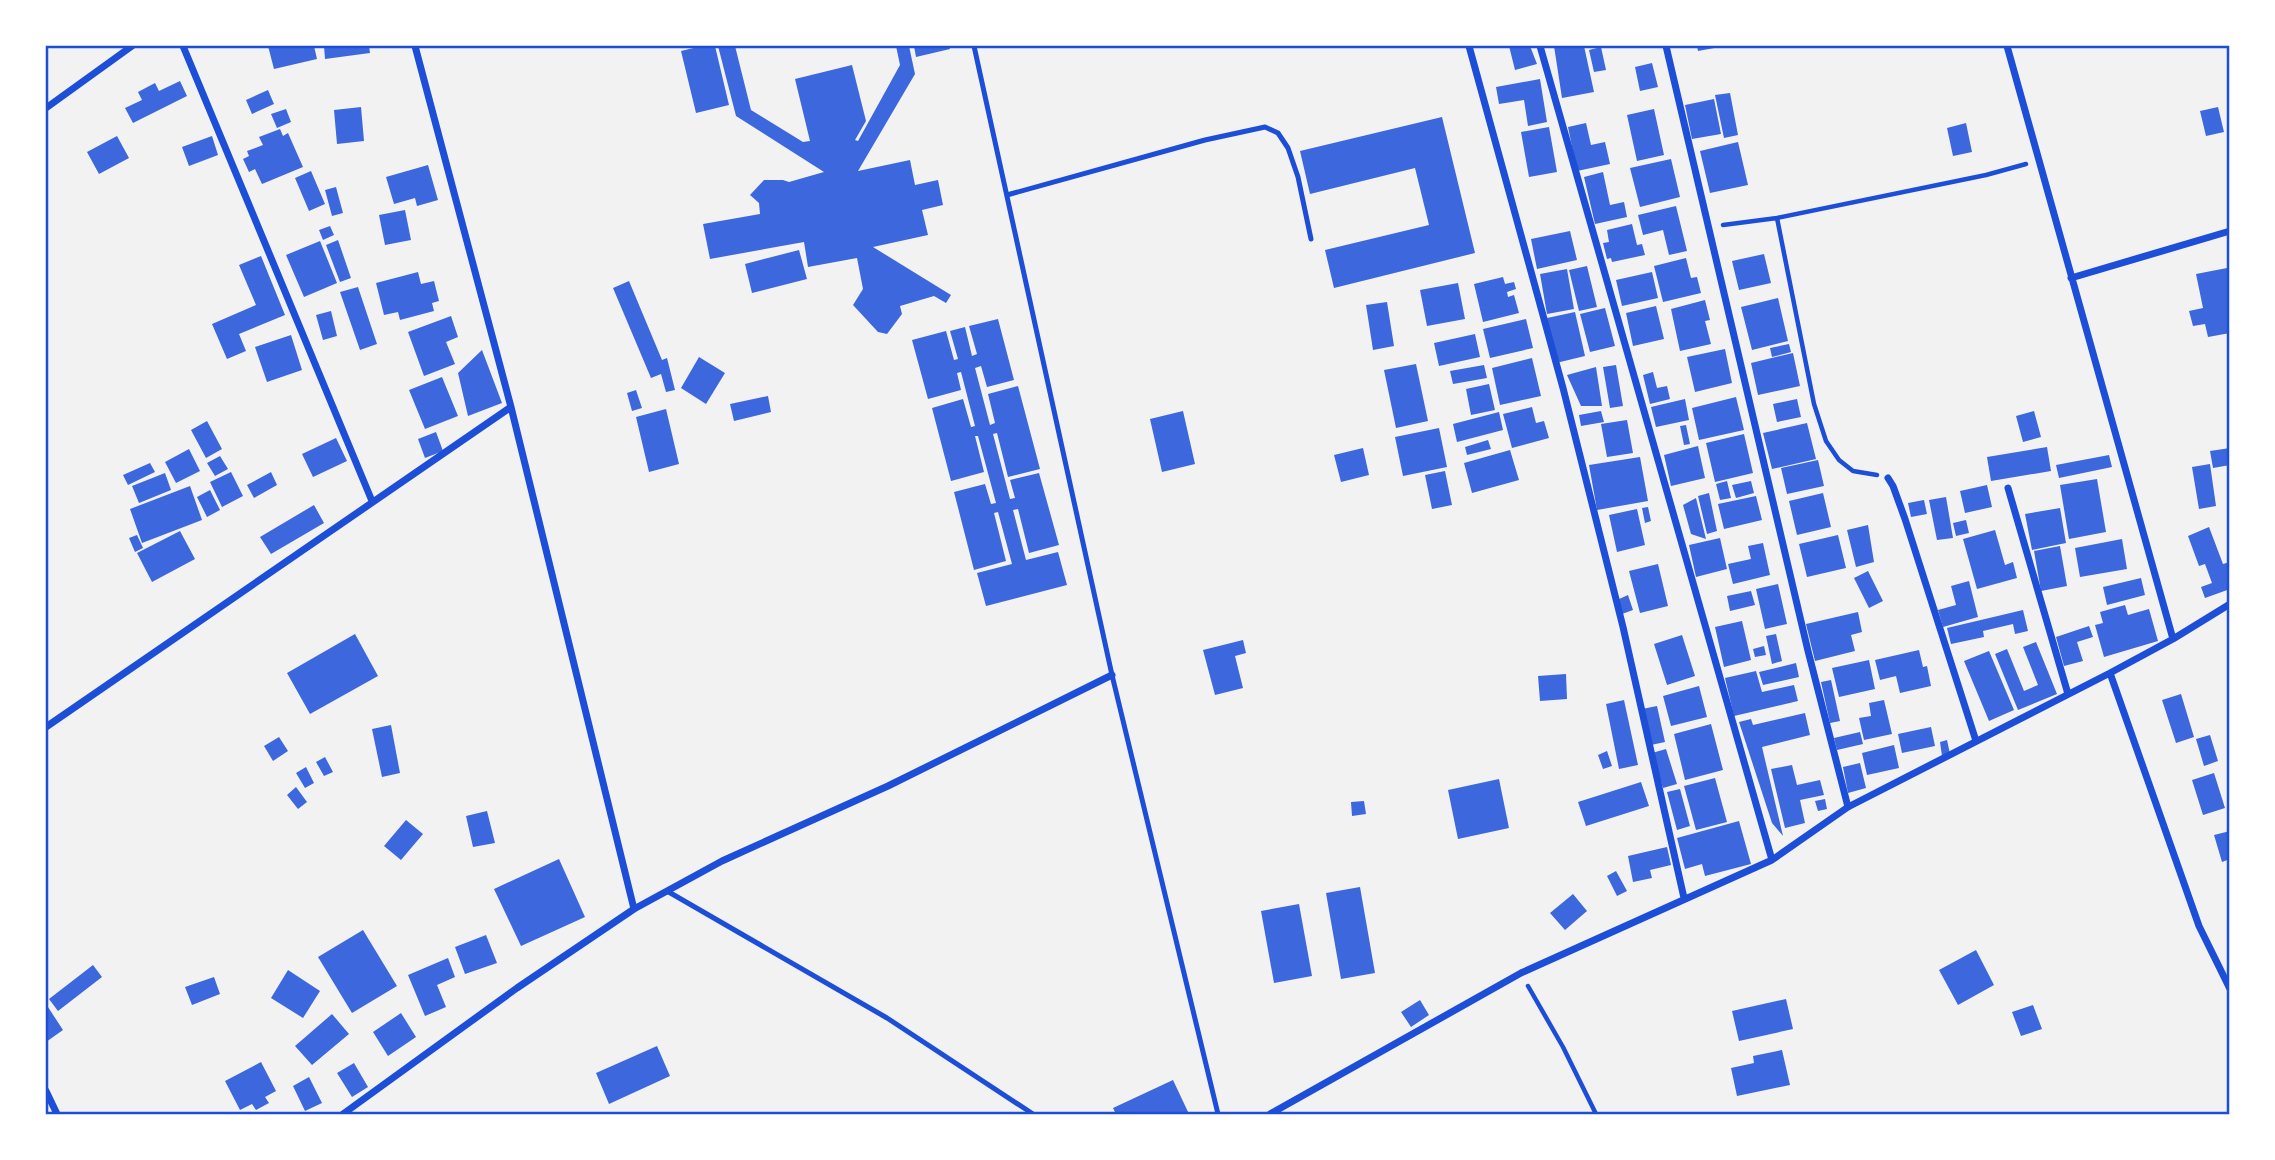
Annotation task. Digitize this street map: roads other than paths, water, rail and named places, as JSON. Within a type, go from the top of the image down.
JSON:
[{"type":"street","points":[[46,108],[132,46]]},
{"type":"street","points":[[183,46],[372,501]]},
{"type":"street","points":[[415,46],[511,408],[634,909]]},
{"type":"street","points":[[1469,46],[1563,388],[1623,627],[1684,898]]},
{"type":"street","points":[[1540,46],[1772,860]]},
{"type":"street","points":[[1666,46],[1808,650],[1849,807]]},
{"type":"street","points":[[2007,46],[2173,639]]},
{"type":"street","points":[[2071,278],[2230,231]]},
{"type":"street","points":[[46,727],[511,408]]},
{"type":"street","points":[[1888,478],[1905,519],[1976,741]]},
{"type":"street","points":[[2008,488],[2068,694]]},
{"type":"street","points":[[1270,1115],[1521,973],[1772,860],[1849,807],[2110,673],[2230,604]]},
{"type":"street","points":[[2110,673],[2199,926],[2230,989]]},
{"type":"street","points":[[343,1115],[517,988],[634,909],[722,861],[888,786],[1112,674]]},
{"type":"street","points":[[46,1091],[57,1115]]},
{"type":"lane","points":[[974,46],[1112,674],[1218,1115]]},
{"type":"lane","points":[[1007,195],[1205,140],[1265,127],[1278,133],[1288,148],[1298,177],[1311,239]]},
{"type":"lane","points":[[667,891],[887,1018],[1033,1115]]}]
